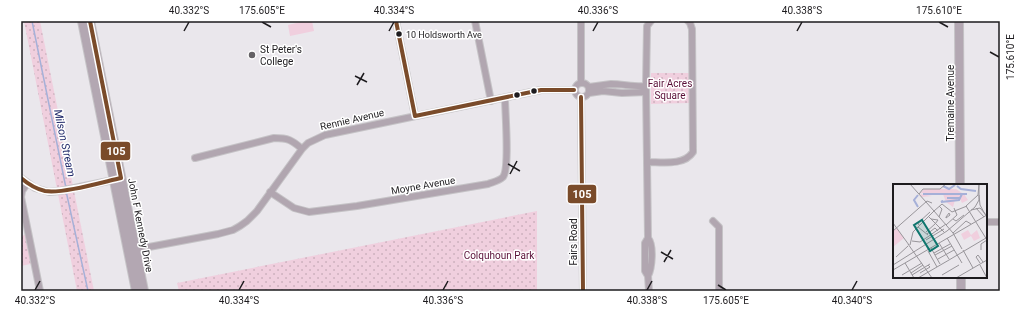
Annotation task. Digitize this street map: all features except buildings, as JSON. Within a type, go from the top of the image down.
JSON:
[{"type":"main road","name":"John F Kennedy Drive","points":[[82,21],[118,179]]},
{"type":"main road","name":"John F Kennedy Drive","points":[[90,21],[132,250],[144,291]]},
{"type":"main road","name":"Tremaine Avenue","points":[[959,21],[960,184]]},
{"type":"main road","name":"John F Kennedy Drive","points":[[132,250],[136,291]]},
{"type":"main road","points":[[961,278],[961,291]]},
{"type":"street","points":[[396,21],[416,116]]},
{"type":"street","points":[[475,21],[491,101]]},
{"type":"street","points":[[581,21],[581,82]]},
{"type":"street","points":[[649,291],[648,276],[652,270],[651,242],[648,238],[646,89],[648,26],[651,21]]},
{"type":"street","points":[[647,162],[680,161],[687,159],[693,152],[692,29],[688,21]]},
{"type":"street","points":[[581,82],[585,83],[589,90]]},
{"type":"street","points":[[581,82],[577,84],[574,90],[576,95],[581,97],[586,96],[589,90],[610,84],[646,89]]},
{"type":"street","name":"Rennie Avenue","points":[[132,250],[233,230],[247,221],[257,211],[302,149],[308,143],[325,135],[541,90],[574,90]]},
{"type":"street","name":"Fairs Road","points":[[581,97],[583,291]]},
{"type":"street","name":"Moyne Avenue","points":[[270,192],[294,208],[309,212],[357,206],[488,184],[504,176],[507,163],[505,98]]},
{"type":"street","points":[[195,158],[274,138],[285,138],[295,142],[302,149]]},
{"type":"street","points":[[21,178],[27,184],[35,188],[49,192],[118,179]]},
{"type":"street","points":[[27,184],[21,191],[21,197],[40,291]]},
{"type":"street","points":[[714,221],[718,227],[719,291]]},
{"type":"street","points":[[987,222],[1000,222]]},
{"type":"green space","points":[[24,21],[40,21],[94,291],[77,291]]},
{"type":"green space","points":[[312,21],[314,31],[290,36],[288,25]]},
{"type":"green space","name":"Fair Acres Square","points":[[651,73],[689,73],[689,103],[651,104]]},
{"type":"green space","name":"Colquhoun Park","points":[[537,211],[537,291],[179,291],[177,283]]},
{"type":"green space","points":[[29,234],[35,263],[21,266],[21,236]]},
{"type":"waterway","name":"Milson Stream","points":[[32,21],[66,188]]},
{"type":"waterway","name":"Milson Stream","points":[[66,191],[88,291]]},
{"type":"transit line","name":"105","points":[[21,178],[38,189],[45,191],[62,191],[121,178],[90,21]]},
{"type":"transit line","name":"105","points":[[396,21],[415,116]]},
{"type":"transit line","name":"105","points":[[415,116],[541,90],[574,90]]},
{"type":"transit line","name":"105","points":[[581,97],[583,291]]},
{"type":"place","name":"10 Holdsworth Ave","points":[[399,34]]},
{"type":"place","name":"St Peter's College","points":[[252,55]]}]
